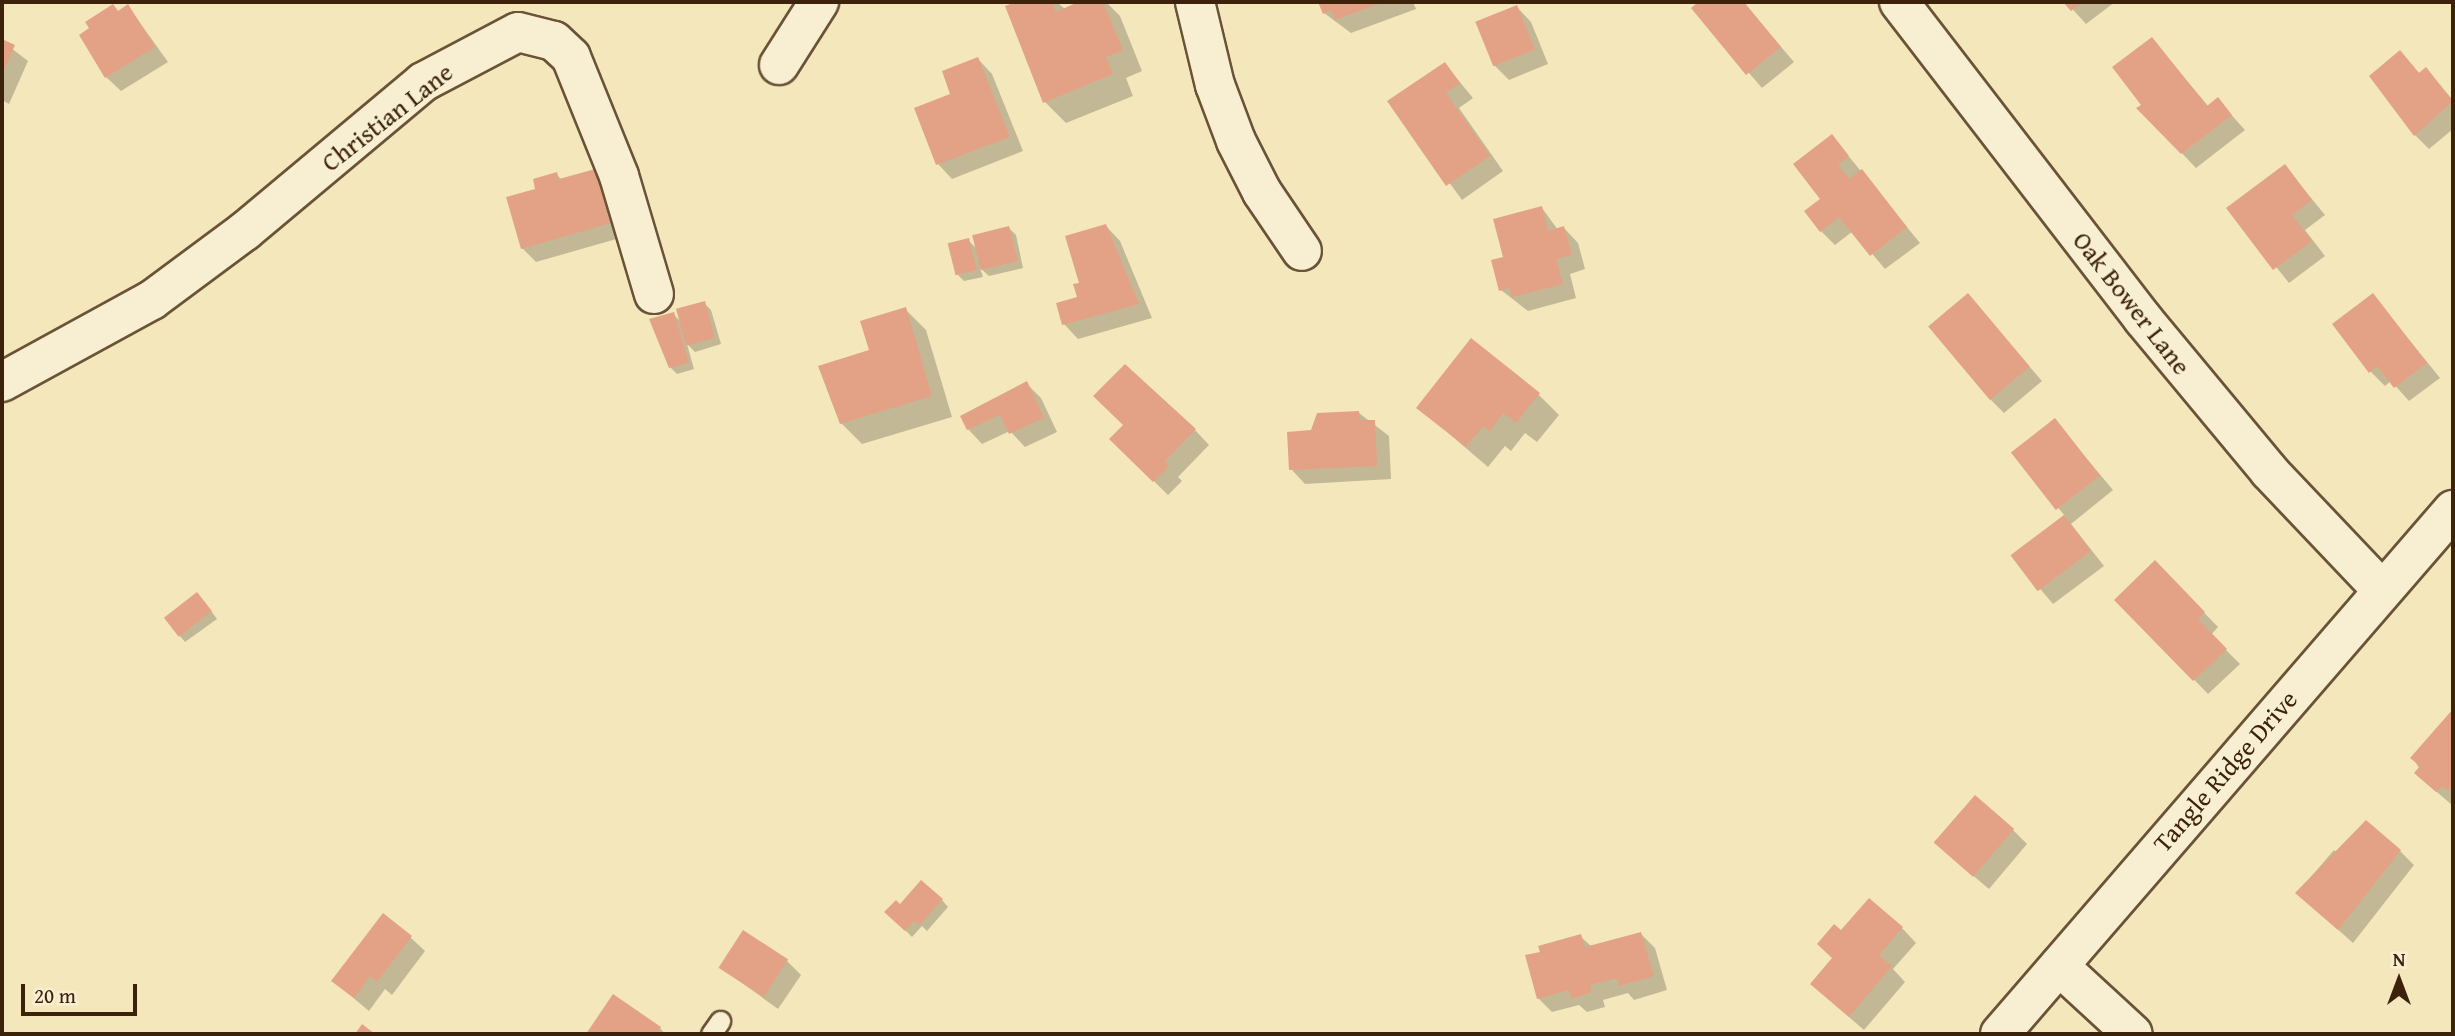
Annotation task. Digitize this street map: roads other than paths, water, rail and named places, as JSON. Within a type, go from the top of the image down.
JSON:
[{"type":"street","points":[[779,65],[819,2]]},
{"type":"street","points":[[1195,2],[1215,85],[1236,141],[1262,192],[1302,251]]},
{"type":"street","name":"Oak Bower Lane","points":[[1899,2],[2143,319],[2269,471],[2382,590]]},
{"type":"street","name":"Christian Lane","points":[[2,382],[152,300],[245,231],[423,82],[518,32],[554,41],[571,57],[619,176],[653,294]]},
{"type":"street","name":"Tangle Ridge Drive","points":[[2000,1034],[2453,510]]},
{"type":"street","points":[[2059,966],[2133,1034]]}]
